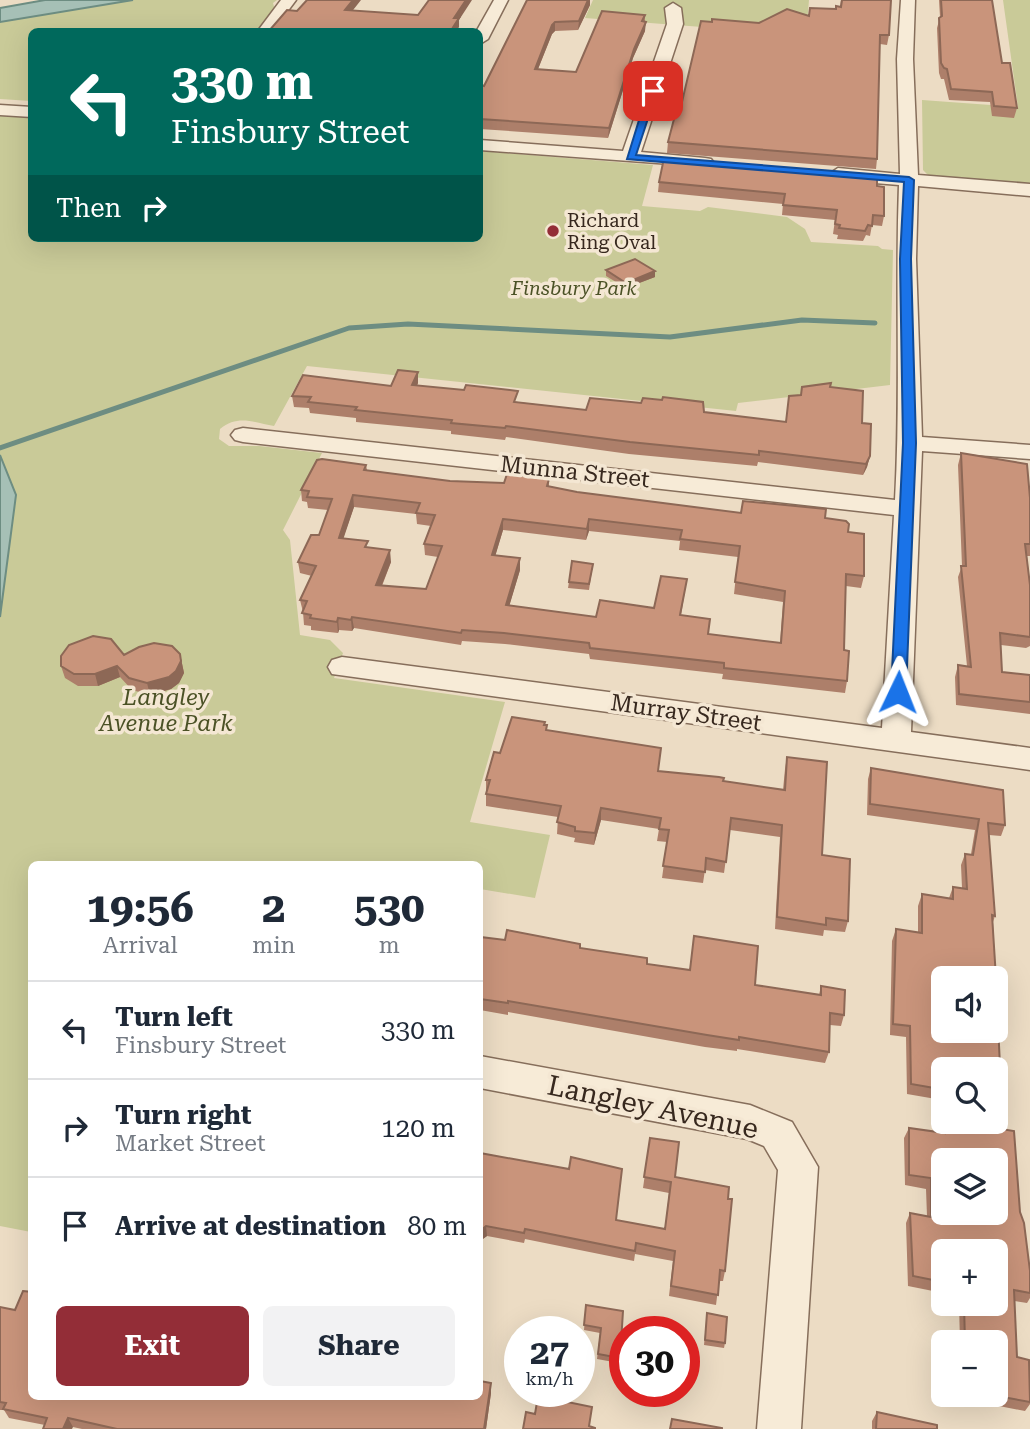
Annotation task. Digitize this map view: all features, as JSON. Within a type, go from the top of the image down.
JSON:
[{"type":"street","points":[[483,33],[501,0]]},
{"type":"street","points":[[896,741],[910,443],[905,259],[909,180],[905,59],[908,0]]},
{"type":"street","points":[[267,28],[289,1]]},
{"type":"street","points":[[630,157],[675,24],[673,8]]},
{"type":"street","points":[[0,110],[28,112]]},
{"type":"street","points":[[483,145],[722,165]]},
{"type":"street","points":[[825,173],[1030,190]]},
{"type":"street","name":"Munna Street","points":[[243,435],[906,509]]},
{"type":"street","points":[[910,443],[1030,452]]},
{"type":"street","name":"Murray Street","points":[[342,667],[1030,759]]},
{"type":"street","name":"Langley Avenue","points":[[483,1073],[750,1122],[778,1134],[798,1167],[779,1429]]},
{"type":"green space","points":[[133,0],[277,0],[273,3],[275,10],[260,28],[28,28],[28,101],[0,99],[0,22]]},
{"type":"green space","points":[[593,0],[809,0],[806,35],[585,18]]},
{"type":"green space","points":[[1003,0],[1030,0],[1030,184],[928,175],[923,170],[922,100],[1018,107]]},
{"type":"green space","points":[[0,115],[28,117],[28,242],[483,242],[483,151],[653,165],[642,206],[700,211],[708,207],[787,217],[805,229],[811,242],[878,246],[893,250],[890,385],[738,403],[736,411],[307,366],[274,426],[240,421],[220,429],[219,439],[229,446],[259,446],[322,453],[283,530],[290,540],[300,635],[330,640],[343,653],[334,678],[505,702],[470,822],[550,835],[535,898],[483,889],[483,861],[28,861],[28,1231],[0,1226],[0,617],[16,495],[0,455]]},
{"type":"shaded area","points":[[45,0],[133,0],[0,22],[0,8]]},
{"type":"shaded area","points":[[0,455],[16,495],[0,617]]},
{"type":"building","points":[[307,0],[353,0],[345,10],[418,15],[429,0],[466,0],[454,18],[459,18],[453,28],[271,28],[287,10],[297,11]]},
{"type":"building","points":[[527,0],[588,0],[579,21],[555,22],[552,25],[535,69],[576,72],[602,11],[645,15],[642,21],[646,22],[634,49],[609,128],[483,119],[484,86]]},
{"type":"building","points":[[842,0],[891,0],[889,35],[880,35],[877,159],[668,142],[682,102],[701,21],[712,22],[712,19],[759,23],[787,9],[809,16],[810,8],[836,9],[836,6],[841,7]]},
{"type":"building","points":[[941,0],[992,0],[1002,63],[1010,63],[1017,108],[994,106],[992,92],[951,89],[947,69],[941,63]]},
{"type":"building","points":[[664,158],[877,176],[877,186],[884,187],[884,216],[873,215],[872,226],[868,225],[865,231],[839,228],[840,225],[835,224],[837,210],[783,205],[785,194],[659,182]]},
{"type":"building","points":[[635,259],[655,271],[626,283],[606,270]]},
{"type":"building","points":[[398,370],[418,372],[412,385],[464,390],[466,385],[518,391],[514,402],[586,410],[590,398],[641,403],[643,398],[662,400],[663,397],[703,402],[704,412],[786,422],[789,396],[801,395],[802,387],[831,383],[830,387],[863,391],[862,423],[871,424],[870,456],[866,464],[759,451],[759,455],[630,442],[355,410],[357,407],[308,402],[311,397],[292,396],[303,375],[391,386]]},
{"type":"building","points":[[961,453],[1027,464],[1030,544],[1025,544],[1030,585],[1030,637],[1000,633],[1002,672],[1030,675],[1030,702],[959,694],[958,665],[971,667],[961,566],[966,566]]},
{"type":"building","points":[[317,460],[366,465],[364,470],[450,481],[504,483],[507,474],[549,479],[547,486],[577,492],[741,513],[743,501],[826,509],[825,518],[846,521],[849,524],[848,532],[864,534],[864,576],[846,574],[844,650],[849,651],[847,681],[724,668],[724,663],[590,648],[589,643],[504,633],[462,630],[461,633],[352,617],[351,620],[338,618],[337,622],[310,618],[311,615],[302,613],[307,601],[300,600],[316,566],[298,562],[311,535],[319,535],[332,499],[307,497],[309,491],[301,490]],"holes":[[[353,495],[420,503],[416,513],[435,515],[424,544],[442,546],[426,589],[376,585],[390,550],[365,547],[368,541],[339,538]],[[503,519],[587,529],[589,519],[682,530],[680,539],[740,546],[735,582],[785,591],[781,643],[708,634],[710,619],[680,615],[687,579],[661,576],[654,608],[600,600],[596,617],[506,605],[520,558],[492,555]]]},
{"type":"building","points":[[572,561],[593,564],[589,584],[569,582]]},
{"type":"building","points":[[93,636],[111,639],[124,655],[154,643],[172,646],[180,654],[181,661],[169,677],[147,683],[129,678],[117,666],[95,674],[74,674],[61,666],[61,656],[69,645]]},
{"type":"building","points":[[512,717],[545,722],[546,730],[661,748],[658,771],[719,777],[724,778],[723,781],[785,790],[787,757],[827,762],[822,855],[850,859],[848,921],[826,918],[826,925],[777,917],[782,825],[731,818],[726,862],[706,858],[705,872],[663,866],[669,830],[659,829],[661,818],[601,808],[595,833],[575,831],[575,827],[557,822],[561,806],[486,794],[490,780],[486,780],[494,752],[500,753]]},
{"type":"building","points":[[871,768],[1003,790],[1005,825],[988,823],[995,916],[992,915],[995,966],[931,966],[931,1043],[999,1043],[1000,1057],[931,1057],[931,1087],[911,1084],[910,1026],[893,1024],[896,929],[922,933],[922,894],[953,899],[953,887],[967,889],[965,854],[973,855],[979,819],[870,804]]},
{"type":"building","points":[[507,930],[580,944],[580,948],[647,958],[647,964],[690,970],[694,936],[758,946],[755,985],[821,995],[821,986],[845,990],[844,1015],[830,1013],[829,1052],[739,1037],[739,1040],[707,1035],[508,1001],[483,999],[483,937],[505,940]]},
{"type":"building","points":[[909,1128],[931,1131],[931,1134],[1008,1134],[1008,1130],[1014,1131],[1020,1212],[1024,1223],[1030,1271],[1030,1293],[1014,1290],[1017,1357],[1029,1360],[1030,1402],[1008,1398],[1008,1330],[965,1330],[964,1316],[1008,1316],[1008,1239],[931,1239],[931,1280],[913,1276],[910,1213],[931,1217],[931,1225],[1008,1225],[1008,1148],[931,1148],[931,1178],[909,1175]]},
{"type":"building","points":[[650,1138],[679,1142],[675,1177],[729,1187],[728,1199],[732,1199],[725,1271],[720,1270],[718,1295],[671,1286],[675,1251],[636,1243],[635,1251],[525,1229],[524,1233],[486,1226],[483,1228],[483,1154],[569,1169],[571,1157],[622,1169],[616,1220],[665,1229],[671,1182],[644,1177]]},
{"type":"building","points":[[23,1291],[28,1292],[28,1400],[483,1400],[483,1382],[491,1383],[484,1429],[117,1429],[68,1418],[63,1429],[43,1429],[47,1418],[3,1409],[6,1403],[0,1402],[0,1307],[15,1310]]},
{"type":"building","points":[[586,1305],[623,1311],[623,1316],[609,1316],[609,1356],[598,1354],[601,1328],[595,1327],[595,1316],[585,1316]]},
{"type":"building","points":[[707,1313],[727,1317],[725,1343],[705,1340]]},
{"type":"building","points":[[536,1407],[592,1407],[589,1426],[595,1429],[523,1429],[526,1412],[535,1414]]},
{"type":"building","points":[[877,1412],[937,1425],[937,1429],[876,1429]]},
{"type":"building","points":[[672,1419],[722,1428],[722,1429],[670,1429]]},
{"type":"waterway","points":[[0,448],[349,328],[408,324],[670,337],[802,320],[875,323]]},
{"type":"place","name":"Richard Ring Oval","points":[[553,231]]},
{"type":"route","points":[[653,91],[630,157],[909,180],[905,259],[910,443],[898,692]]},
{"type":"park label","name":"Finsbury Park","points":[[574,288]]},
{"type":"park label","name":"Langley Avenue Park","points":[[166,710]]}]
